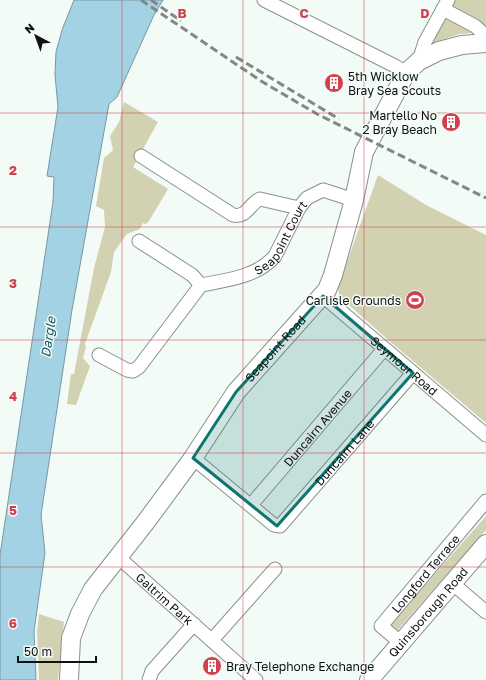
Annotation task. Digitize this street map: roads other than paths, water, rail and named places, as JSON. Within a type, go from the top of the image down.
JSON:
[{"type":"street","points":[[264,0],[388,62],[412,67],[450,48],[486,43]]},
{"type":"street","points":[[412,67],[445,5],[475,26],[486,36]]},
{"type":"street","name":"Seapoint Road","points":[[69,680],[69,647],[74,628],[93,589],[117,556],[145,524],[193,458],[236,392],[254,370],[323,296],[333,275],[354,200],[364,152],[412,67]]},
{"type":"street","points":[[141,156],[233,215],[239,216],[244,214],[255,201],[260,199],[299,208]]},
{"type":"street","name":"Seapoint Court","points":[[201,285],[255,273],[263,268],[275,256],[299,208],[307,198],[323,190],[354,200]]},
{"type":"street","points":[[99,355],[127,370],[132,371],[139,367],[201,285],[192,275],[138,241]]},
{"type":"street","name":"Seymour Road","points":[[323,296],[486,436]]},
{"type":"street","name":"Duncairn Avenue","points":[[251,505],[384,349]]},
{"type":"street","name":"Duncairn Lane","points":[[251,505],[274,525],[277,526],[282,524],[413,373]]},
{"type":"street","points":[[193,458],[251,505]]},
{"type":"street","name":"Longford Terrace","points":[[401,643],[381,626],[486,501]]},
{"type":"street","name":"Quinsborough Road","points":[[369,680],[486,544]]},
{"type":"street","name":"Galtrim Park","points":[[117,556],[256,680]]},
{"type":"street","points":[[212,640],[275,568]]},
{"type":"street","points":[[452,583],[486,612]]},
{"type":"street","points":[[149,680],[152,671],[194,624]]},
{"type":"water","name":"Dargle","points":[[74,0],[163,0],[154,15],[117,97],[109,104],[72,310],[41,515],[45,553],[34,631],[36,680],[0,680],[0,555],[53,202],[54,177],[47,176],[58,107],[55,75],[56,52],[62,30]]},
{"type":"railway","points":[[141,0],[261,81],[317,114],[486,198]]},
{"type":"railway","points":[[151,0],[181,21]]},
{"type":"railway","points":[[236,57],[339,119]]},
{"type":"place","name":"5th Wicklow Bray Sea Scouts","points":[[334,83]]},
{"type":"place","name":"Martello No 2 Bray Beach","points":[[451,122]]},
{"type":"place","name":"Carlisle Grounds","points":[[415,300]]},
{"type":"place","name":"Bray Telephone Exchange","points":[[212,666]]}]
